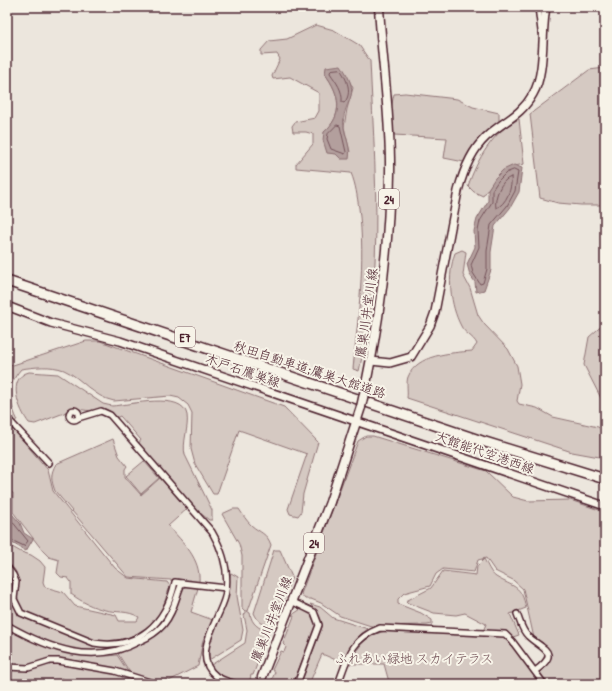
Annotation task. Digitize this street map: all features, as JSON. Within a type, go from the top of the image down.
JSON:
[{"type":"highway","name":"秋田自動車道;鷹巣大館道路","points":[[7,276],[483,436],[605,474]]},
{"type":"highway","name":"秋田自動車道;鷹巣大館道路","points":[[7,281],[495,445],[605,479]]},
{"type":"main road","name":"鷹巣川井堂川線","points":[[262,677],[330,502],[357,421],[371,362],[384,273],[390,172],[388,114],[380,7]]},
{"type":"main road","points":[[371,362],[397,363],[411,357],[430,326],[435,312],[458,191],[464,172],[486,138],[522,111],[534,93],[539,72],[546,7]]},
{"type":"main road","name":"木戸石鷹巣線","points":[[7,306],[51,323],[120,341],[357,421]]},
{"type":"main road","name":"大館能代空港西線","points":[[357,421],[605,506]]},
{"type":"street","points":[[538,7],[542,42]]},
{"type":"street","points":[[78,418],[101,411],[106,412],[134,441],[212,532],[221,550],[224,562],[226,588],[225,597],[208,642],[205,656],[209,668],[217,676],[236,684]]},
{"type":"street","points":[[7,418],[49,463]]},
{"type":"street","points":[[7,567],[14,575],[16,582],[14,599],[21,613],[94,643],[103,644],[122,643],[155,626],[166,606],[175,582],[226,588]]},
{"type":"street","points":[[7,625],[41,642],[74,652],[101,654],[115,652],[155,633],[164,624],[182,583]]},
{"type":"street","points":[[291,601],[314,612],[319,625],[297,684]]},
{"type":"street","points":[[517,614],[527,636],[544,647],[547,652],[548,657],[546,663],[535,671]]},
{"type":"street","points":[[338,684],[355,645],[368,633],[380,628],[505,634],[512,640],[544,684]]},
{"type":"street","points":[[7,667],[28,668],[50,661],[58,661],[115,671],[156,684]]},
{"type":"green space","points":[[316,25],[334,30],[359,45],[370,61],[376,187],[376,237],[373,290],[365,344],[359,371],[353,369],[359,309],[362,248],[359,208],[355,186],[351,173],[296,168],[296,164],[313,144],[313,134],[306,132],[293,132],[292,126],[295,122],[315,118],[319,111],[319,93],[290,77],[273,79],[272,76],[280,59],[277,54],[261,55],[261,50],[269,41],[287,39]],"holes":[[[325,74],[349,80],[353,88],[344,127],[350,152],[341,159],[336,154],[324,132],[335,119],[338,104],[334,89]]]},
{"type":"green space","points":[[605,68],[605,205],[558,203],[540,198],[530,114],[589,70]]},
{"type":"green space","points":[[405,93],[457,99],[473,107],[499,113],[499,122],[485,136],[464,162],[444,158],[447,138],[394,135],[391,108],[394,94]]},
{"type":"green space","points":[[519,119],[524,164],[505,171],[491,185],[483,196],[474,192],[468,186],[476,166],[487,147],[501,131]]},
{"type":"green space","points":[[462,250],[466,252],[463,275],[470,288],[478,315],[484,324],[508,349],[517,366],[520,384],[517,401],[519,404],[537,408],[553,417],[598,427],[605,432],[605,458],[572,452],[407,398],[407,382],[412,369],[427,359],[436,356],[472,351],[477,344],[461,326],[454,309],[452,299],[450,280],[451,271],[455,253]]},
{"type":"green space","points":[[605,323],[605,406],[584,365],[589,337]]},
{"type":"green space","points":[[86,341],[100,341],[284,407],[318,442],[303,494],[301,512],[298,516],[290,514],[288,509],[307,454],[239,430],[217,494],[213,494],[195,464],[191,449],[192,413],[188,405],[179,398],[170,396],[114,401],[100,396],[70,373],[59,368],[37,367],[21,369],[13,381],[10,393],[10,399],[17,419],[15,422],[7,414],[7,367]]},
{"type":"green space","points":[[29,372],[58,374],[103,404],[112,406],[142,402],[166,401],[176,403],[183,408],[187,415],[184,445],[185,455],[212,510],[212,520],[209,520],[199,512],[138,444],[141,440],[120,416],[116,418],[108,410],[104,409],[89,411],[74,407],[64,413],[35,424],[29,423],[19,403],[16,387],[22,375]]},
{"type":"green space","points":[[7,422],[48,470],[53,491],[115,568],[128,578],[167,582],[170,586],[161,612],[156,620],[145,630],[116,641],[91,639],[41,621],[26,613],[22,609],[18,598],[17,573],[7,563],[7,544],[21,552],[31,555],[40,561],[45,567],[43,582],[45,587],[63,592],[75,606],[116,615],[119,621],[137,621],[139,617],[130,613],[109,611],[96,607],[83,602],[71,594],[71,582],[68,578],[61,577],[57,573],[59,560],[49,557],[43,551],[13,512],[13,493],[7,492]]},
{"type":"green space","points":[[366,436],[373,436],[486,471],[513,497],[528,501],[570,500],[605,512],[605,684],[547,684],[540,672],[547,663],[550,651],[542,642],[534,638],[523,589],[513,580],[495,571],[486,558],[478,560],[474,572],[443,569],[436,574],[430,586],[404,593],[398,599],[398,604],[421,613],[432,620],[432,624],[371,626],[340,616],[321,603],[311,599],[305,599],[301,594],[358,441]]},
{"type":"green space","points":[[113,439],[119,456],[127,466],[125,469],[125,477],[141,495],[160,478],[187,509],[168,526],[190,551],[194,558],[199,574],[199,582],[128,577],[55,491],[52,477],[56,464]]},
{"type":"green space","points":[[144,461],[159,478],[141,494],[126,476]]},
{"type":"green space","points":[[233,509],[239,509],[251,525],[267,538],[271,545],[248,611],[245,611],[242,608],[242,556],[239,544],[222,514]]},
{"type":"green space","points":[[274,550],[280,550],[292,577],[274,624],[267,625],[259,621],[254,613]]},
{"type":"green space","name":"ふれあい緑地 スカイテラス","points":[[484,559],[494,576],[516,588],[522,595],[526,608],[510,614],[519,635],[513,637],[510,642],[540,684],[413,684],[389,682],[384,664],[350,664],[359,647],[367,639],[385,631],[481,636],[486,624],[465,613],[456,615],[434,613],[406,601],[431,588],[443,571],[476,575],[477,566]]},
{"type":"green space","points":[[7,570],[11,576],[14,605],[24,618],[98,646],[115,647],[117,649],[114,651],[90,652],[67,649],[40,640],[7,622]]},
{"type":"green space","points":[[231,573],[238,577],[237,596],[243,630],[241,640],[209,660],[209,646],[226,603]]},
{"type":"green space","points":[[182,586],[198,588],[191,612],[213,620],[203,640],[198,666],[167,682],[153,682],[131,674],[118,654],[154,636],[161,629],[172,613]]},
{"type":"green space","points":[[310,604],[320,607],[333,618],[368,629],[352,643],[343,663],[322,654],[309,684],[300,684],[322,627],[319,614]]},
{"type":"green space","points":[[301,609],[311,615],[316,626],[293,684],[270,684],[275,672],[272,670],[281,651],[284,652],[286,647],[283,644],[294,616],[292,615]]},
{"type":"green space","points":[[247,611],[250,613],[252,620],[256,625],[269,633],[253,675],[251,675],[250,679],[262,684],[234,681],[221,675],[211,665],[245,643],[247,630],[244,615]]},
{"type":"green space","points":[[7,627],[32,641],[60,651],[89,656],[117,655],[129,673],[115,669],[52,658],[25,666],[7,665]]},
{"type":"green space","points":[[56,663],[114,673],[148,684],[77,684],[61,678],[59,684],[7,684],[7,669],[32,669]]},
{"type":"water","points":[[341,65],[351,86],[350,99],[344,118],[344,128],[348,144],[349,159],[341,159],[336,154],[327,153],[323,140],[324,132],[335,119],[338,104],[334,89],[325,74],[326,67]]},
{"type":"water","points":[[514,165],[522,168],[519,192],[510,208],[495,226],[491,252],[491,270],[484,290],[476,292],[475,282],[470,275],[467,264],[475,247],[474,231],[477,219],[488,201],[488,189],[495,178],[503,170]]},
{"type":"water","points":[[7,493],[11,495],[11,513],[20,523],[24,533],[33,539],[26,551],[7,540]]}]
